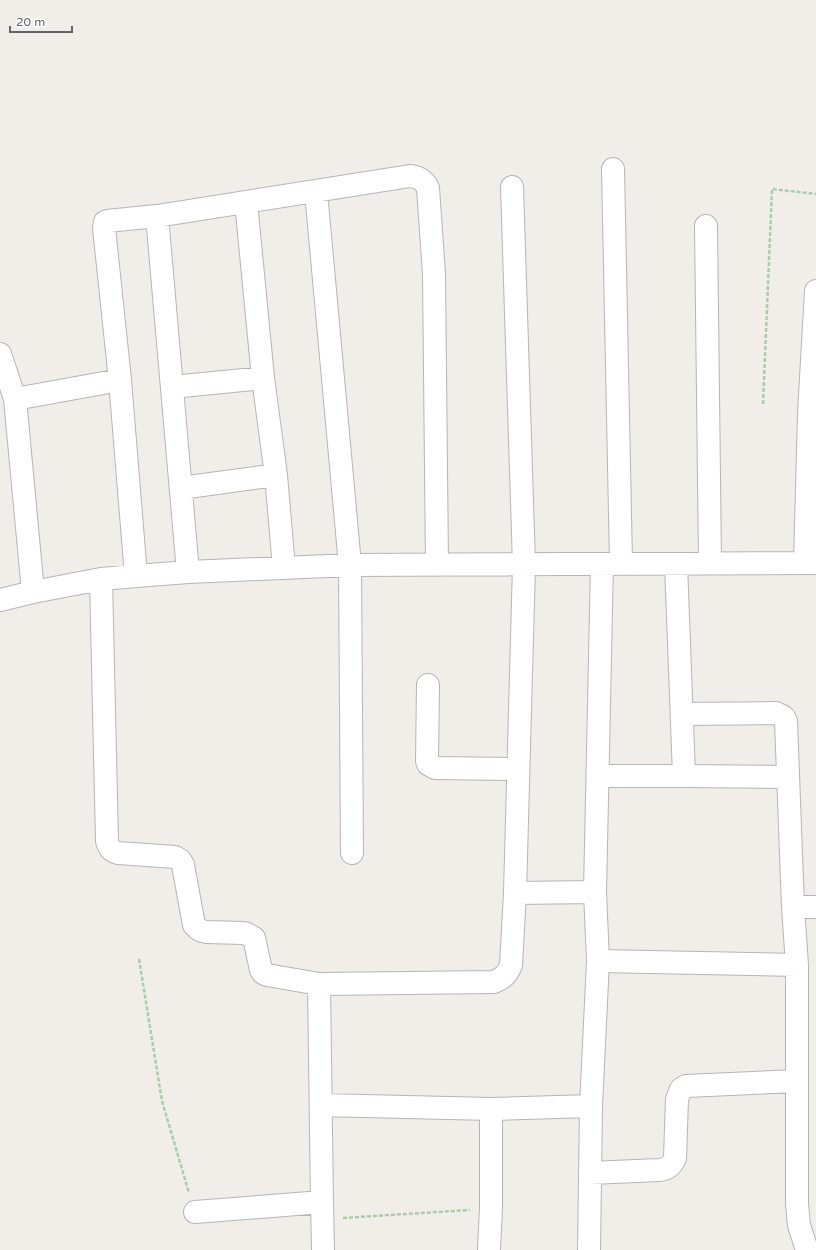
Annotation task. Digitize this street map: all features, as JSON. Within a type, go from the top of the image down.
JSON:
[{"type":"street","points":[[589,1250],[591,1106],[598,961],[595,892],[598,776],[611,564],[613,169]]},
{"type":"street","points":[[136,576],[120,380],[104,226],[107,221],[157,216],[410,176],[418,177],[425,182],[428,188],[434,274],[437,565]]},
{"type":"street","points":[[102,579],[107,841],[109,847],[113,851],[118,853],[175,857],[180,860],[194,925],[201,931],[247,934],[254,938],[261,970],[267,975],[319,984],[494,982],[502,979],[508,973],[510,965],[515,893],[517,769],[524,565],[512,187]]},
{"type":"street","points":[[316,192],[350,565],[352,853]]},
{"type":"street","points":[[246,202],[263,378],[276,475],[284,568]]},
{"type":"street","points":[[157,216],[188,572]]},
{"type":"street","points":[[706,226],[710,563]]},
{"type":"street","points":[[0,600],[102,579],[188,572],[350,565],[810,563],[816,291]]},
{"type":"street","points":[[0,354],[15,399],[34,592]]},
{"type":"street","points":[[172,387],[263,378]]},
{"type":"street","points":[[15,399],[120,380]]},
{"type":"street","points":[[181,488],[276,475]]},
{"type":"street","points":[[676,564],[684,776]]},
{"type":"street","points":[[428,685],[428,764],[435,768],[517,769]]},
{"type":"street","points":[[682,714],[776,713],[781,714],[786,720],[793,907],[797,965],[797,1204],[799,1225],[807,1250]]},
{"type":"street","points":[[598,776],[788,777]]},
{"type":"street","points":[[515,893],[595,892]]},
{"type":"street","points":[[793,907],[816,907]]},
{"type":"street","points":[[598,961],[797,965]]},
{"type":"street","points":[[319,984],[323,1250]]},
{"type":"street","points":[[590,1173],[667,1169],[675,1158],[677,1099],[681,1089],[686,1086],[797,1081]]},
{"type":"street","points":[[321,1105],[491,1108],[591,1106]]},
{"type":"street","points":[[489,1250],[491,1108]]},
{"type":"street","points":[[195,1212],[323,1211]]},
{"type":"path","points":[[763,404],[772,189],[816,194]]},
{"type":"path","points":[[139,959],[162,1101],[195,1212]]},
{"type":"path","points":[[323,1211],[490,1208]]}]
